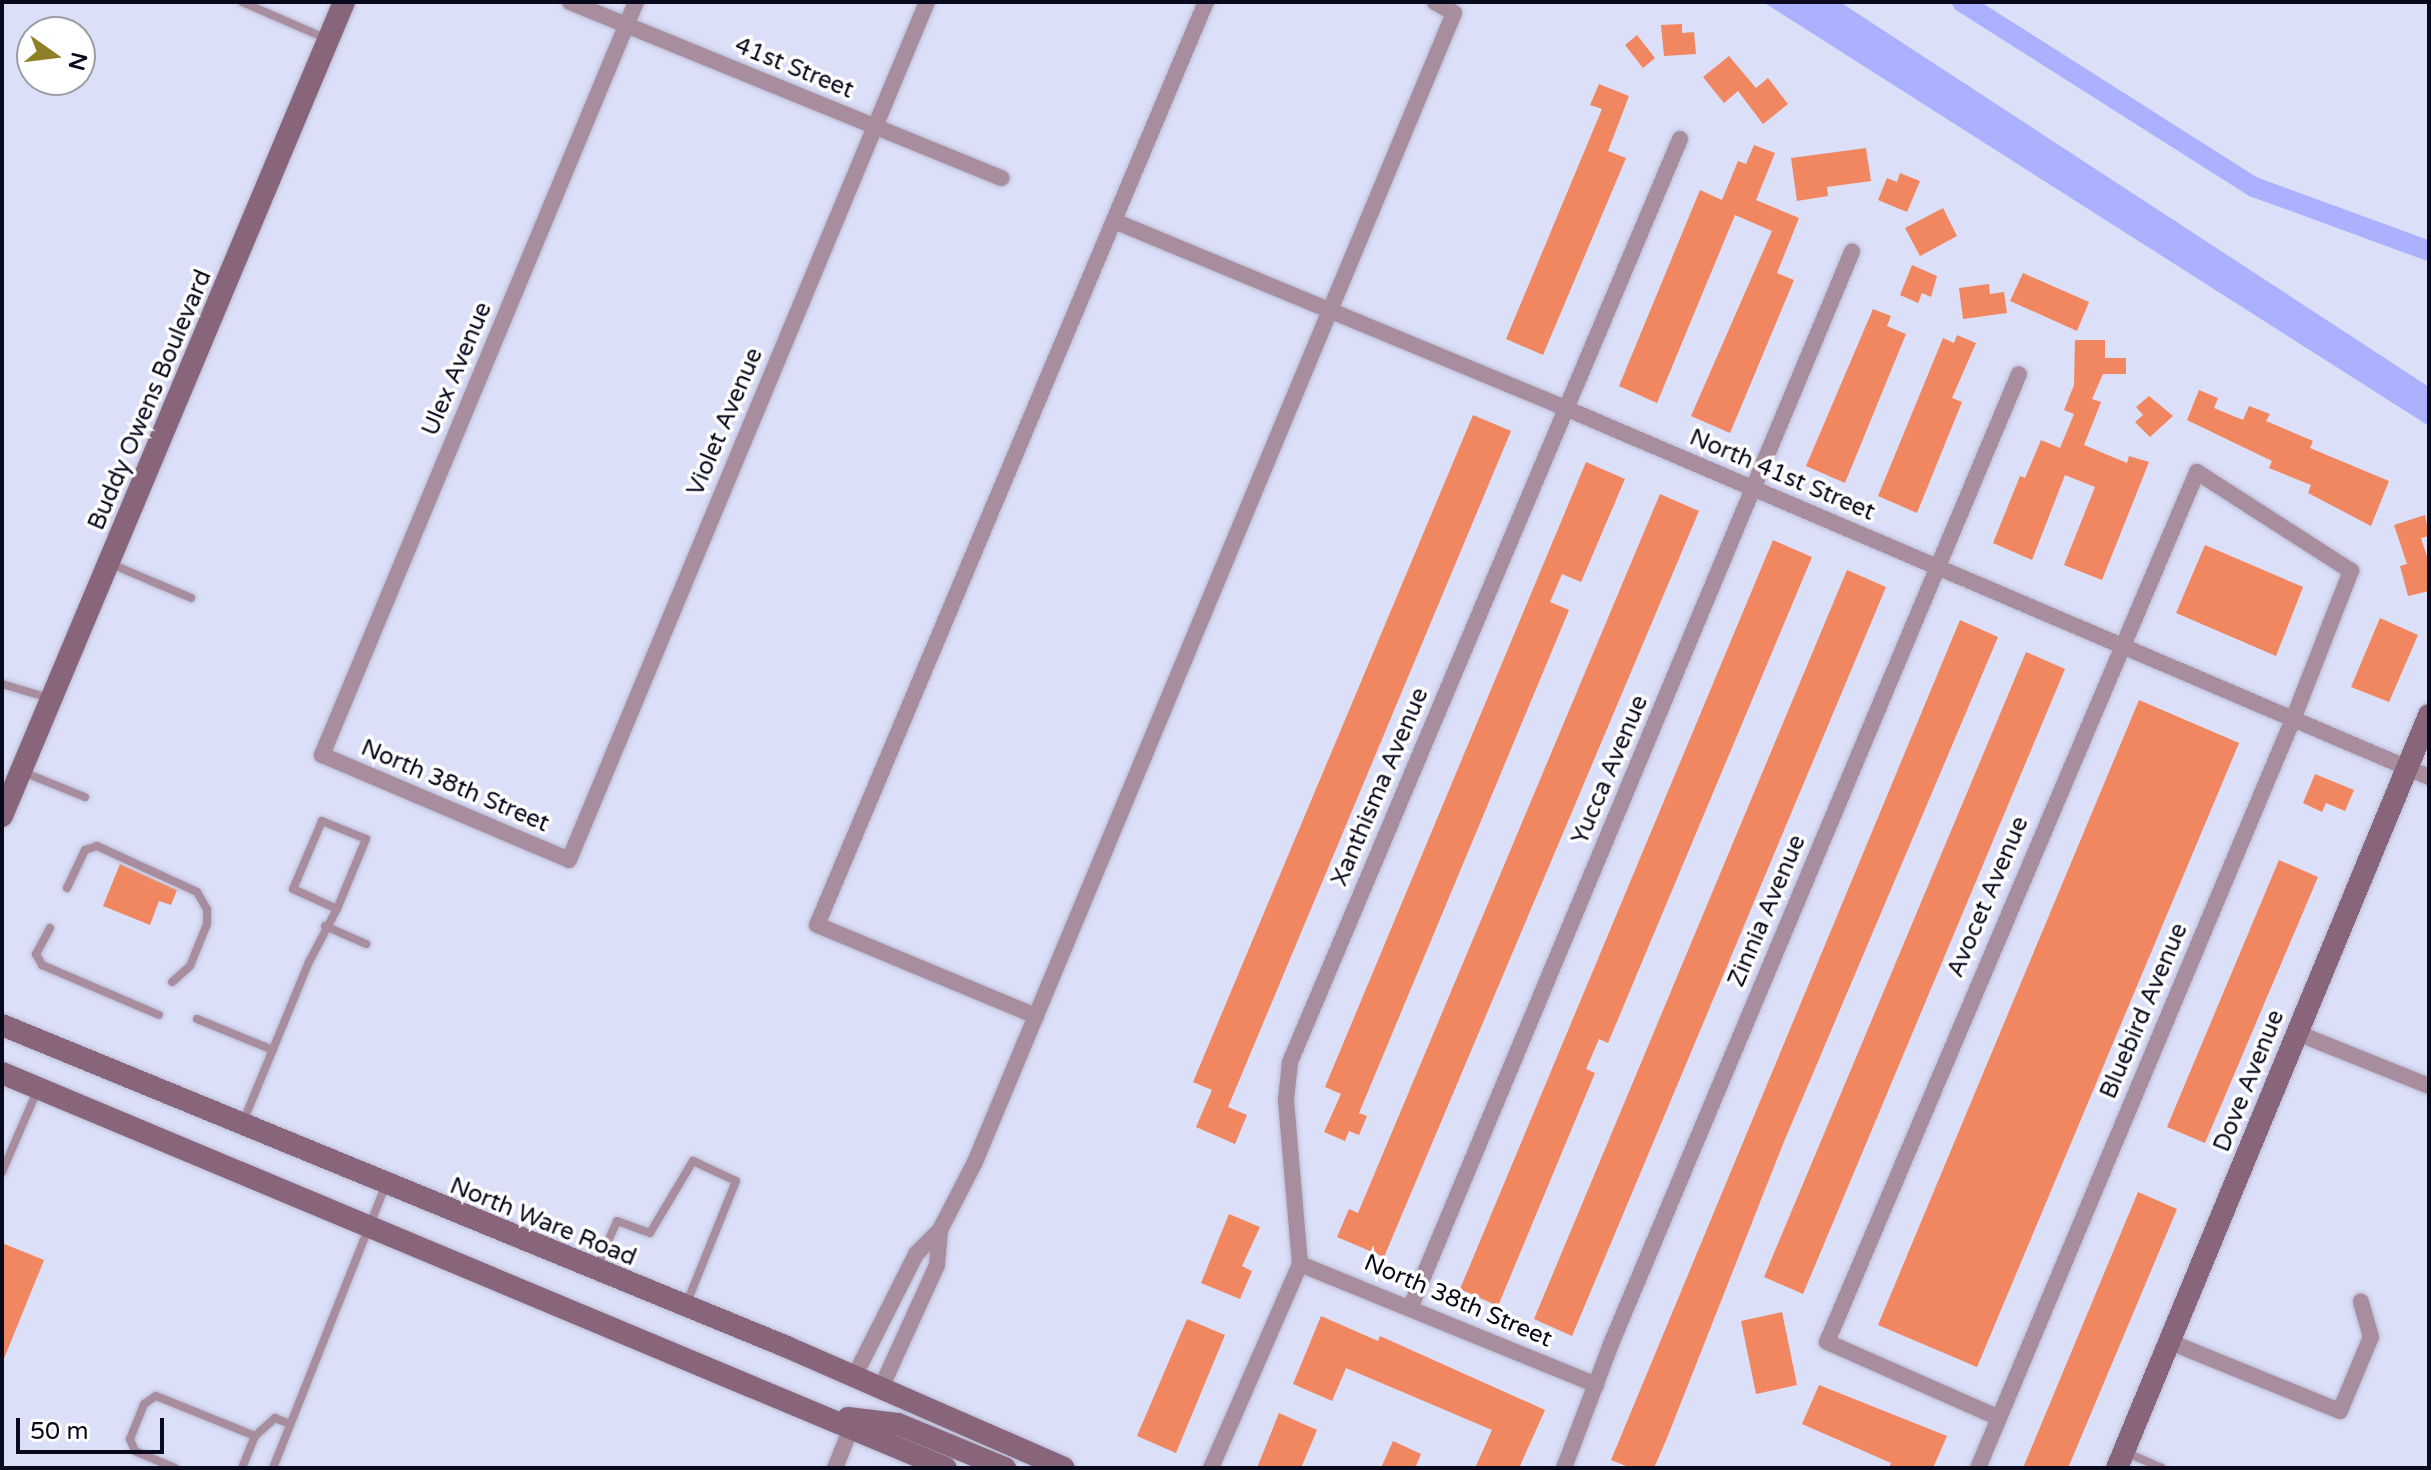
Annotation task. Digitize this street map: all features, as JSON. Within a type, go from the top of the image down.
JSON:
[{"type":"main road","name":"Buddy Owens Boulevard","points":[[2,816],[54,700],[344,2]]},
{"type":"main road","name":"Dove Avenue","points":[[2120,1460],[2429,715]]},
{"type":"main road","name":"North Ware Road","points":[[2,1025],[241,1127],[881,1388],[1064,1468]]},
{"type":"main road","points":[[2,1073],[946,1468]]},
{"type":"main road","points":[[819,1414],[898,1424],[1005,1468]]},
{"type":"street","name":"41st Street","points":[[570,2],[1001,178]]},
{"type":"street","name":"Ulex Avenue","points":[[322,755],[636,2]]},
{"type":"street","name":"Violet Avenue","points":[[569,860],[927,2]]},
{"type":"street","points":[[1036,1016],[817,925],[1206,2]]},
{"type":"street","points":[[881,1388],[937,1265],[940,1230],[1036,1016],[1454,13],[1435,2]]},
{"type":"street","name":"Xanthisma Avenue","points":[[1211,1468],[1300,1264],[1286,1100],[1290,1062],[1680,139]]},
{"type":"street","name":"North 41st Street","points":[[1114,221],[1331,309],[2429,777]]},
{"type":"street","name":"Yucca Avenue","points":[[1411,1306],[1852,252]]},
{"type":"street","name":"Zinnia Avenue","points":[[1564,1468],[2019,374]]},
{"type":"street","name":"Bluebird Avenue","points":[[1978,1468],[2294,717],[2351,571],[2197,472]]},
{"type":"street","name":"Avocet Avenue","points":[[1999,1418],[1827,1342],[2120,645],[2197,472]]},
{"type":"street","name":"North 38th Street","points":[[322,755],[569,860]]},
{"type":"street","points":[[2297,1033],[2429,1086]]},
{"type":"street","points":[[854,1377],[916,1254],[940,1230]]},
{"type":"street","name":"North 38th Street","points":[[1300,1264],[1411,1306],[1596,1385]]},
{"type":"street","points":[[2170,1342],[2340,1411],[2371,1337],[2361,1301]]},
{"type":"street","points":[[892,1304],[914,1316]]},
{"type":"street","points":[[835,1468],[851,1428]]},
{"type":"lane","points":[[241,2],[328,39]]},
{"type":"lane","points":[[110,564],[191,598]]},
{"type":"lane","points":[[2,684],[54,700]]},
{"type":"lane","points":[[22,771],[85,797]]},
{"type":"lane","points":[[241,1127],[325,926],[337,909],[366,839],[322,821],[293,889],[337,909]]},
{"type":"lane","points":[[67,888],[85,850],[97,846],[197,892],[207,909],[207,924],[190,966],[172,982]]},
{"type":"lane","points":[[325,926],[366,944]]},
{"type":"lane","points":[[50,928],[36,954],[42,965],[159,1015]]},
{"type":"lane","points":[[197,1019],[273,1050]]},
{"type":"lane","points":[[2,1172],[38,1088]]},
{"type":"lane","points":[[595,1270],[617,1221],[650,1233],[693,1161],[736,1181],[685,1307]]},
{"type":"lane","points":[[273,1468],[385,1186]]},
{"type":"lane","points":[[175,1468],[135,1451],[130,1439],[144,1404],[156,1396],[255,1436]]},
{"type":"lane","points":[[242,1468],[255,1436],[275,1418],[290,1424]]},
{"type":"lane","points":[[2120,1460],[2162,1468]]},
{"type":"water","points":[[1763,2],[1840,2],[2429,387],[2429,426]]},
{"type":"building","points":[[1682,24],[1682,33],[1694,32],[1696,54],[1664,56],[1661,25]]},
{"type":"building","points":[[1637,35],[1655,58],[1643,68],[1625,45]]},
{"type":"building","points":[[1729,56],[1756,88],[1768,78],[1788,104],[1763,124],[1738,91],[1724,103],[1703,77]]},
{"type":"building","points":[[1599,84],[1629,96],[1608,151],[1626,158],[1543,355],[1506,339],[1602,109],[1590,105]]},
{"type":"building","points":[[1754,145],[1775,153],[1756,200],[1799,218],[1777,273],[1794,280],[1730,433],[1691,416],[1772,231],[1735,215],[1657,403],[1619,386],[1700,190],[1722,200],[1738,161],[1746,164]]},
{"type":"building","points":[[1866,148],[1871,181],[1827,187],[1828,196],[1797,201],[1791,158]]},
{"type":"building","points":[[1900,173],[1920,181],[1907,212],[1878,200],[1887,178],[1897,182]]},
{"type":"building","points":[[1943,208],[1957,236],[1920,256],[1905,228]]},
{"type":"building","points":[[1912,265],[1937,276],[1931,297],[1922,293],[1918,303],[1900,295]]},
{"type":"building","points":[[2023,273],[2089,302],[2077,331],[2010,301]]},
{"type":"building","points":[[1989,284],[1990,294],[2004,292],[2007,313],[1963,319],[1959,288]]},
{"type":"building","points":[[1873,309],[1891,316],[1887,326],[1906,334],[1845,483],[1806,466]]},
{"type":"building","points":[[1957,335],[1976,343],[1952,398],[1962,402],[1917,513],[1878,496],[1943,338],[1954,343]]},
{"type":"building","points":[[2075,340],[2105,340],[2105,358],[2126,358],[2126,374],[2103,374],[2092,399],[2101,402],[2084,445],[2127,463],[2129,456],[2149,462],[2102,580],[2064,565],[2095,487],[2065,475],[2032,560],[1993,543],[2020,476],[2025,478],[2041,440],[2060,448],[2074,414],[2064,410],[2074,385]]},
{"type":"building","points":[[2199,390],[2218,398],[2214,408],[2243,420],[2249,406],[2270,414],[2266,421],[2313,441],[2310,448],[2389,481],[2371,526],[2308,493],[2311,485],[2269,468],[2272,461],[2187,420]]},
{"type":"building","points":[[2149,396],[2173,416],[2150,437],[2135,422],[2143,415],[2136,407]]},
{"type":"building","points":[[1473,415],[1511,431],[1228,1107],[1247,1115],[1235,1144],[1196,1127],[1212,1090],[1193,1082]]},
{"type":"building","points":[[1586,462],[1625,479],[1581,582],[1562,574],[1550,602],[1569,610],[1359,1113],[1367,1116],[1359,1135],[1349,1131],[1345,1141],[1324,1132],[1341,1094],[1325,1087]]},
{"type":"building","points":[[1660,494],[1699,511],[1384,1257],[1337,1237],[1349,1209],[1358,1213]]},
{"type":"building","points":[[2425,515],[2429,536],[2421,538],[2429,563],[2429,591],[2408,596],[2400,566],[2407,564],[2394,525]]},
{"type":"building","points":[[1773,540],[1812,557],[1608,1043],[1599,1039],[1586,1069],[1595,1073],[1498,1306],[1460,1289]]},
{"type":"building","points":[[2205,545],[2303,587],[2276,656],[2176,613]]},
{"type":"building","points":[[1847,570],[1886,587],[1572,1336],[1534,1319]]},
{"type":"building","points":[[2380,618],[2418,635],[2389,702],[2351,687]]},
{"type":"building","points":[[1960,620],[1998,637],[1783,1144],[1667,1438],[1654,1468],[1631,1468],[1611,1460]]},
{"type":"building","points":[[2026,652],[2065,669],[1803,1294],[1764,1277]]},
{"type":"building","points":[[2139,700],[2239,743],[1977,1367],[1878,1325]]},
{"type":"building","points":[[2315,774],[2354,790],[2345,811],[2326,803],[2322,812],[2303,803]]},
{"type":"building","points":[[2279,860],[2318,877],[2205,1143],[2167,1127]]},
{"type":"building","points":[[120,864],[177,890],[171,905],[159,901],[150,925],[103,906]]},
{"type":"building","points":[[2138,1192],[2177,1209],[2068,1468],[2023,1468]]},
{"type":"building","points":[[1229,1214],[1260,1227],[1242,1266],[1252,1271],[1240,1299],[1201,1283]]},
{"type":"building","points":[[2,1243],[44,1260],[3,1361],[2,1361]]},
{"type":"building","points":[[1782,1312],[1797,1385],[1756,1394],[1741,1321]]},
{"type":"building","points":[[1321,1316],[1378,1341],[1380,1336],[1545,1410],[1519,1468],[1475,1468],[1492,1430],[1346,1368],[1332,1401],[1293,1384]]},
{"type":"building","points":[[1187,1319],[1225,1335],[1176,1453],[1137,1436]]},
{"type":"building","points":[[1819,1385],[1947,1436],[1933,1468],[1889,1468],[1891,1463],[1802,1424]]},
{"type":"building","points":[[1279,1413],[1317,1430],[1301,1468],[1257,1468]]},
{"type":"building","points":[[1393,1441],[1421,1454],[1415,1468],[1381,1468]]},
{"type":"waterway","points":[[1962,2],[2254,187],[2429,251]]}]
